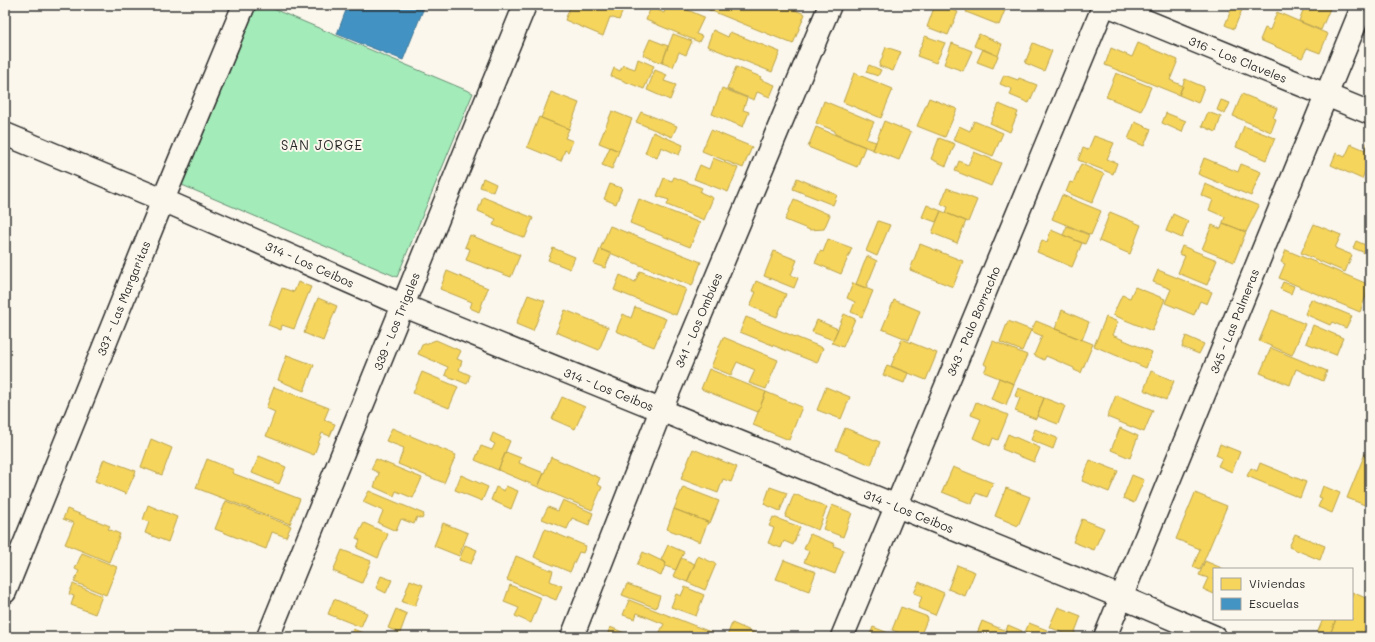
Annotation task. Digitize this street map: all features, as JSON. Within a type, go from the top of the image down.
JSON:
[{"type":"street","name":"337 - Las Margaritas","points":[[5,592],[163,200],[244,5]]},
{"type":"street","name":"339 - Los Trigales","points":[[268,637],[525,5]]},
{"type":"street","name":"341 - Los Ombúes","points":[[572,637],[661,410],[830,5]]},
{"type":"street","name":"316 - Los Claveles","points":[[1106,5],[1370,113]]},
{"type":"street","name":"343 - Palo Borracho","points":[[842,637],[1106,5]]},
{"type":"street","name":"345 - Las Palmeras","points":[[1105,637],[1363,5]]},
{"type":"street","name":"314 - Los Ceibos","points":[[5,134],[163,200],[402,305],[1121,597],[1215,637]]},
{"type":"green space","name":"SAN JORGE","points":[[257,5],[264,5],[473,93],[397,277],[182,185]]},
{"type":"building: Viviendas","points":[[571,5],[617,5],[624,8],[619,20],[610,17],[603,36],[565,20]]},
{"type":"building: Viviendas","points":[[667,5],[676,5],[704,17],[696,34],[702,36],[699,42],[646,20],[651,7],[664,13]]},
{"type":"building: Viviendas","points":[[697,5],[782,5],[805,14],[793,44]]},
{"type":"building: Viviendas","points":[[782,5],[797,5],[795,10]]},
{"type":"building: Viviendas","points":[[935,5],[940,5],[958,12],[948,35],[927,27]]},
{"type":"building: Viviendas","points":[[969,5],[1007,5],[999,25],[966,12]]},
{"type":"building: Viviendas","points":[[1233,5],[1244,5],[1234,29],[1225,25]]},
{"type":"building: Viviendas","points":[[1305,5],[1331,6],[1321,30],[1299,21]]},
{"type":"building: Viviendas","points":[[1277,12],[1328,34],[1320,53],[1307,48],[1302,58],[1260,40],[1265,28],[1270,30]]},
{"type":"building: Viviendas","points":[[713,30],[728,37],[730,32],[780,52],[772,72],[707,46]]},
{"type":"building: Viviendas","points":[[673,34],[692,41],[686,55],[679,52],[673,67],[662,63]]},
{"type":"building: Viviendas","points":[[979,34],[1002,44],[998,56],[974,46]]},
{"type":"building: Viviendas","points":[[925,36],[945,43],[936,63],[917,56]]},
{"type":"building: Viviendas","points":[[650,39],[668,46],[662,63],[643,55]]},
{"type":"building: Viviendas","points":[[952,43],[972,51],[963,71],[944,64]]},
{"type":"building: Viviendas","points":[[1033,43],[1052,51],[1044,71],[1025,63]]},
{"type":"building: Viviendas","points":[[1138,43],[1178,60],[1170,80],[1183,86],[1179,95],[1105,65],[1111,48],[1132,57]]},
{"type":"building: Viviendas","points":[[886,47],[901,52],[893,71],[879,66]]},
{"type":"building: Viviendas","points":[[983,49],[998,56],[993,68],[977,62]]},
{"type":"building: Viviendas","points":[[638,59],[654,66],[644,89],[611,76],[614,68],[620,71],[623,65],[635,69]]},
{"type":"building: Viviendas","points":[[869,65],[881,70],[878,76],[866,72]]},
{"type":"building: Viviendas","points":[[736,67],[761,77],[760,79],[775,85],[770,97],[757,92],[754,100],[727,89]]},
{"type":"building: Viviendas","points":[[655,70],[667,75],[664,81],[676,85],[670,100],[647,90]]},
{"type":"building: Viviendas","points":[[854,73],[893,89],[881,118],[843,102]]},
{"type":"building: Viviendas","points":[[1116,73],[1151,87],[1141,111],[1106,97]]},
{"type":"building: Viviendas","points":[[1004,75],[1018,80],[1019,78],[1037,85],[1029,103],[1010,95],[1012,89],[1000,84]]},
{"type":"building: Viviendas","points":[[1185,79],[1204,87],[1198,103],[1179,95]]},
{"type":"building: Viviendas","points":[[722,88],[747,98],[743,110],[749,112],[743,127],[712,114]]},
{"type":"building: Viviendas","points":[[551,92],[579,103],[569,129],[541,118]]},
{"type":"building: Viviendas","points":[[1242,94],[1277,108],[1273,118],[1276,119],[1271,132],[1233,116]]},
{"type":"building: Viviendas","points":[[929,98],[957,109],[945,137],[917,126]]},
{"type":"building: Viviendas","points":[[1221,100],[1230,103],[1225,114],[1217,110]]},
{"type":"building: Viviendas","points":[[824,101],[874,122],[866,139],[876,142],[873,150],[835,134],[835,131],[816,123]]},
{"type":"building: Viviendas","points":[[999,104],[1018,112],[1010,132],[990,123]]},
{"type":"building: Viviendas","points":[[612,111],[632,119],[619,151],[599,143]]},
{"type":"building: Viviendas","points":[[641,112],[677,126],[672,137],[636,122]]},
{"type":"building: Viviendas","points":[[1208,112],[1221,117],[1216,132],[1202,126]]},
{"type":"building: Viviendas","points":[[1166,113],[1186,121],[1182,132],[1162,123]]},
{"type":"building: Viviendas","points":[[539,117],[569,129],[565,138],[573,141],[568,152],[565,150],[561,161],[527,147]]},
{"type":"building: Viviendas","points":[[884,121],[911,132],[899,160],[873,150]]},
{"type":"building: Viviendas","points":[[974,121],[1003,133],[993,156],[953,140],[959,126],[970,131]]},
{"type":"building: Viviendas","points":[[1135,122],[1151,129],[1144,146],[1128,139]]},
{"type":"building: Viviendas","points":[[1244,126],[1275,138],[1266,160],[1236,147]]},
{"type":"building: Viviendas","points":[[816,127],[865,147],[857,167],[808,147]]},
{"type":"building: Viviendas","points":[[711,130],[752,147],[743,168],[702,151]]},
{"type":"building: Viviendas","points":[[653,132],[683,145],[679,155],[661,147],[657,158],[645,153]]},
{"type":"building: Viviendas","points":[[1094,136],[1114,143],[1107,159],[1117,163],[1113,174],[1078,160],[1083,148],[1088,150]]},
{"type":"building: Viviendas","points":[[939,138],[955,144],[946,166],[931,159]]},
{"type":"building: Viviendas","points":[[1368,141],[1370,142],[1370,159],[1362,179],[1331,165],[1336,153],[1345,157],[1351,144],[1365,150]]},
{"type":"building: Viviendas","points":[[610,147],[619,151],[612,169],[602,165]]},
{"type":"building: Viviendas","points":[[974,152],[1001,163],[991,186],[955,171],[959,161],[968,165]]},
{"type":"building: Viviendas","points":[[713,158],[738,168],[728,192],[694,179],[700,165],[709,169]]},
{"type":"building: Viviendas","points":[[1204,158],[1238,172],[1241,164],[1261,172],[1251,196],[1198,174]]},
{"type":"building: Viviendas","points":[[1081,164],[1104,174],[1092,203],[1066,192],[1070,182],[1073,183]]},
{"type":"building: Viviendas","points":[[1370,174],[1370,187],[1365,185]]},
{"type":"building: Viviendas","points":[[674,177],[702,188],[700,192],[713,198],[704,220],[667,205],[669,200],[657,196],[664,178],[672,181]]},
{"type":"building: Viviendas","points":[[483,178],[496,184],[493,192],[480,187]]},
{"type":"building: Viviendas","points":[[797,178],[837,195],[833,205],[793,189]]},
{"type":"building: Viviendas","points":[[610,184],[622,188],[616,204],[604,199]]},
{"type":"building: Viviendas","points":[[1205,184],[1259,206],[1246,232],[1223,223],[1225,217],[1209,210],[1213,200],[1201,195]]},
{"type":"building: Viviendas","points":[[947,188],[977,200],[968,222],[946,213],[948,207],[941,204]]},
{"type":"building: Viviendas","points":[[1062,195],[1101,211],[1091,235],[1052,219]]},
{"type":"building: Viviendas","points":[[483,197],[533,218],[525,238],[493,225],[496,219],[478,211]]},
{"type":"building: Viviendas","points":[[639,199],[700,223],[690,247],[630,223]]},
{"type":"building: Viviendas","points":[[794,199],[830,215],[824,229],[810,230],[785,220]]},
{"type":"building: Viviendas","points":[[927,205],[941,211],[936,222],[922,217]]},
{"type":"building: Viviendas","points":[[941,211],[966,221],[957,243],[932,233]]},
{"type":"building: Viviendas","points":[[1110,212],[1141,225],[1130,254],[1099,241]]},
{"type":"building: Viviendas","points":[[1173,214],[1188,221],[1182,238],[1166,231]]},
{"type":"building: Viviendas","points":[[878,221],[890,225],[877,256],[866,251]]},
{"type":"building: Viviendas","points":[[1223,223],[1246,232],[1234,262],[1202,249],[1212,225],[1221,229]]},
{"type":"building: Viviendas","points":[[1314,224],[1341,235],[1335,248],[1352,255],[1345,272],[1301,253]]},
{"type":"building: Viviendas","points":[[610,226],[701,262],[692,286],[600,249]]},
{"type":"building: Viviendas","points":[[1067,226],[1089,235],[1085,244],[1063,235]]},
{"type":"building: Viviendas","points":[[1051,230],[1082,243],[1072,267],[1037,252],[1042,240],[1047,242]]},
{"type":"building: Viviendas","points":[[470,235],[520,255],[511,277],[466,260],[470,249],[465,247]]},
{"type":"building: Viviendas","points":[[828,239],[852,248],[841,274],[815,263],[820,251],[823,252]]},
{"type":"building: Viviendas","points":[[1356,241],[1370,247],[1370,255],[1353,248]]},
{"type":"building: Viviendas","points":[[920,244],[963,261],[953,287],[910,270]]},
{"type":"building: Viviendas","points":[[1182,246],[1217,260],[1207,285],[1178,273],[1185,256],[1179,254]]},
{"type":"building: Viviendas","points":[[553,248],[575,257],[570,269],[548,260]]},
{"type":"building: Viviendas","points":[[600,249],[611,254],[605,268],[594,264]]},
{"type":"building: Viviendas","points":[[1286,250],[1370,285],[1360,312],[1279,278],[1285,264],[1281,262]]},
{"type":"building: Viviendas","points":[[774,251],[797,260],[791,275],[798,278],[794,288],[764,276]]},
{"type":"building: Viviendas","points":[[867,256],[877,261],[866,288],[856,284]]},
{"type":"building: Viviendas","points":[[1158,270],[1212,292],[1207,304],[1200,301],[1194,315],[1165,303],[1171,289],[1153,282]]},
{"type":"building: Viviendas","points":[[447,271],[488,288],[479,312],[470,308],[472,302],[440,289]]},
{"type":"building: Viviendas","points":[[640,271],[686,289],[676,315],[614,290],[620,275],[635,282]]},
{"type":"building: Viviendas","points":[[756,281],[786,294],[777,317],[750,306],[756,292],[752,291]]},
{"type":"building: Viviendas","points":[[298,282],[311,287],[294,329],[282,325],[281,330],[268,325],[282,288],[294,292]]},
{"type":"building: Viviendas","points":[[1283,282],[1294,286],[1291,294],[1280,289]]},
{"type":"building: Viviendas","points":[[853,283],[873,291],[862,317],[851,312],[855,302],[847,298]]},
{"type":"building: Viviendas","points":[[1135,287],[1165,299],[1152,331],[1113,315],[1122,295],[1130,298]]},
{"type":"building: Viviendas","points":[[528,295],[545,301],[533,331],[516,324]]},
{"type":"building: Viviendas","points":[[318,298],[337,306],[323,341],[304,333]]},
{"type":"building: Viviendas","points":[[1311,299],[1352,316],[1346,328],[1332,322],[1330,325],[1305,314]]},
{"type":"building: Viviendas","points":[[894,300],[920,311],[909,340],[882,329]]},
{"type":"building: Viviendas","points":[[635,307],[666,319],[654,347],[616,331],[623,314],[631,318]]},
{"type":"building: Viviendas","points":[[565,310],[608,327],[599,350],[556,332]]},
{"type":"building: Viviendas","points":[[1062,310],[1089,322],[1082,340],[1055,329]]},
{"type":"building: Viviendas","points":[[1272,310],[1305,324],[1292,355],[1259,341]]},
{"type":"building: Viviendas","points":[[844,314],[855,319],[843,347],[832,343]]},
{"type":"building: Viviendas","points":[[746,317],[823,348],[817,363],[740,332]]},
{"type":"building: Viviendas","points":[[1106,317],[1118,322],[1112,335],[1152,352],[1146,368],[1094,346]]},
{"type":"building: Viviendas","points":[[817,320],[838,329],[833,340],[812,332]]},
{"type":"building: Viviendas","points":[[1008,321],[1031,330],[1022,351],[1000,342]]},
{"type":"building: Viviendas","points":[[1036,321],[1093,344],[1081,373],[1074,370],[1074,368],[1046,356],[1044,360],[1034,355],[1042,336],[1031,331]]},
{"type":"building: Viviendas","points":[[1313,325],[1343,338],[1336,355],[1306,343]]},
{"type":"building: Viviendas","points":[[1186,336],[1204,344],[1199,354],[1182,347]]},
{"type":"building: Viviendas","points":[[723,337],[778,360],[766,389],[749,383],[755,370],[737,362],[731,375],[711,367]]},
{"type":"building: Viviendas","points":[[902,339],[937,353],[926,380],[891,366]]},
{"type":"building: Viviendas","points":[[436,340],[461,351],[457,359],[462,361],[459,370],[470,375],[467,384],[445,375],[448,367],[418,354],[422,345]]},
{"type":"building: Viviendas","points":[[993,341],[1027,355],[1014,384],[984,372],[987,366],[984,364]]},
{"type":"building: Viviendas","points":[[1271,348],[1327,371],[1323,381],[1296,369],[1290,385],[1260,373]]},
{"type":"building: Viviendas","points":[[287,355],[314,365],[304,391],[278,380]]},
{"type":"building: Viviendas","points":[[887,365],[908,373],[904,383],[883,375]]},
{"type":"building: Viviendas","points":[[709,369],[766,392],[758,412],[701,389]]},
{"type":"building: Viviendas","points":[[1151,371],[1174,381],[1166,400],[1144,390]]},
{"type":"building: Viviendas","points":[[422,372],[458,387],[449,408],[413,393]]},
{"type":"building: Viviendas","points":[[999,378],[1014,384],[1006,405],[991,399]]},
{"type":"building: Viviendas","points":[[274,387],[329,408],[324,420],[335,424],[330,436],[322,433],[314,455],[266,436],[275,412],[266,408]]},
{"type":"building: Viviendas","points":[[826,387],[850,397],[841,419],[817,410]]},
{"type":"building: Viviendas","points":[[1018,388],[1044,398],[1036,419],[1015,411],[1020,398],[1015,396]]},
{"type":"building: Viviendas","points":[[766,392],[802,407],[789,440],[753,425]]},
{"type":"building: Viviendas","points":[[1116,395],[1153,410],[1144,432],[1107,417]]},
{"type":"building: Viviendas","points":[[562,397],[585,407],[575,429],[552,419]]},
{"type":"building: Viviendas","points":[[1044,398],[1065,406],[1058,424],[1037,416]]},
{"type":"building: Viviendas","points":[[976,402],[1008,415],[998,440],[993,438],[990,446],[973,438],[981,419],[971,415]]},
{"type":"building: Viviendas","points":[[392,428],[456,455],[444,483],[398,464],[404,448],[386,441]]},
{"type":"building: Viviendas","points":[[845,428],[880,442],[871,465],[836,450]]},
{"type":"building: Viviendas","points":[[1120,428],[1138,436],[1130,458],[1111,450]]},
{"type":"building: Viviendas","points":[[1035,429],[1057,438],[1053,449],[1031,440]]},
{"type":"building: Viviendas","points":[[493,433],[510,441],[498,470],[475,460],[481,446],[492,450],[495,444],[490,441]]},
{"type":"building: Viviendas","points":[[1008,434],[1040,448],[1034,462],[1002,449]]},
{"type":"building: Viviendas","points":[[151,439],[172,448],[162,475],[141,467]]},
{"type":"building: Viviendas","points":[[1370,442],[1370,459],[1364,456]]},
{"type":"building: Viviendas","points":[[1220,444],[1240,452],[1232,472],[1218,466],[1222,458],[1216,455]]},
{"type":"building: Viviendas","points":[[693,449],[737,467],[731,482],[723,479],[718,493],[681,479]]},
{"type":"building: Viviendas","points":[[506,452],[521,458],[519,463],[544,473],[538,487],[498,470]]},
{"type":"building: Viviendas","points":[[259,456],[286,467],[279,484],[252,473]]},
{"type":"building: Viviendas","points":[[1364,456],[1370,459],[1370,507],[1347,498]]},
{"type":"building: Viviendas","points":[[551,457],[600,478],[597,484],[602,487],[592,510],[538,487]]},
{"type":"building: Viviendas","points":[[104,459],[136,471],[126,494],[95,481]]},
{"type":"building: Viviendas","points":[[207,459],[234,470],[232,473],[300,499],[290,524],[196,488]]},
{"type":"building: Viviendas","points":[[376,459],[422,478],[413,498],[396,491],[394,496],[374,487],[379,473],[371,469]]},
{"type":"building: Viviendas","points":[[1090,460],[1118,471],[1109,492],[1082,481]]},
{"type":"building: Viviendas","points":[[1260,463],[1306,482],[1300,498],[1247,476],[1251,468],[1257,471]]},
{"type":"building: Viviendas","points":[[953,467],[993,483],[987,497],[976,493],[972,504],[942,492]]},
{"type":"building: Viviendas","points":[[461,475],[488,487],[482,501],[455,490]]},
{"type":"building: Viviendas","points":[[1132,475],[1144,480],[1134,503],[1123,498]]},
{"type":"building: Viviendas","points":[[506,486],[518,491],[511,509],[491,500],[496,487],[504,491]]},
{"type":"building: Viviendas","points":[[1323,486],[1340,493],[1332,513],[1318,507],[1322,498],[1319,497]]},
{"type":"building: Viviendas","points":[[683,487],[719,501],[710,523],[674,509]]},
{"type":"building: Viviendas","points":[[770,487],[787,493],[780,511],[764,504]]},
{"type":"building: Viviendas","points":[[1006,488],[1030,497],[1018,526],[995,516]]},
{"type":"building: Viviendas","points":[[369,491],[424,514],[422,519],[417,517],[414,524],[401,519],[396,531],[378,523],[383,511],[363,502]]},
{"type":"building: Viviendas","points":[[1195,493],[1227,506],[1200,570],[1193,567],[1200,549],[1176,539]]},
{"type":"building: Viviendas","points":[[794,494],[827,507],[818,530],[785,517]]},
{"type":"building: Viviendas","points":[[563,500],[593,513],[589,525],[572,518],[567,529],[542,519],[548,507],[558,511]]},
{"type":"building: Viviendas","points":[[226,501],[291,526],[286,537],[272,532],[266,549],[215,529]]},
{"type":"building: Viviendas","points":[[148,505],[177,517],[168,542],[145,533],[149,522],[143,520]]},
{"type":"building: Viviendas","points":[[832,505],[852,513],[843,537],[823,529]]},
{"type":"building: Viviendas","points":[[67,509],[110,526],[108,529],[120,534],[109,562],[65,544],[74,523],[63,519]]},
{"type":"building: Viviendas","points":[[674,509],[708,522],[700,542],[667,529]]},
{"type":"building: Viviendas","points":[[773,517],[800,527],[793,545],[784,541],[781,548],[768,543],[774,528],[769,526]]},
{"type":"building: Viviendas","points":[[1082,519],[1104,528],[1094,550],[1073,542]]},
{"type":"building: Viviendas","points":[[364,523],[388,534],[378,558],[357,548],[360,540],[356,538]]},
{"type":"building: Viviendas","points":[[443,523],[468,533],[459,556],[434,546]]},
{"type":"building: Viviendas","points":[[545,529],[586,546],[583,553],[579,552],[570,572],[534,557]]},
{"type":"building: Viviendas","points":[[810,534],[835,544],[834,546],[844,550],[835,574],[804,562],[809,551],[804,549]]},
{"type":"building: Viviendas","points":[[1295,534],[1325,546],[1320,560],[1289,547]]},
{"type":"building: Viviendas","points":[[465,545],[477,550],[471,564],[459,560]]},
{"type":"building: Viviendas","points":[[668,545],[684,552],[676,570],[665,566],[666,563],[661,560]]},
{"type":"building: Viviendas","points":[[342,550],[371,561],[362,583],[333,571]]},
{"type":"building: Viviendas","points":[[643,552],[666,563],[661,576],[637,565]]},
{"type":"building: Viviendas","points":[[82,553],[117,567],[106,595],[74,582],[79,571],[75,569]]},
{"type":"building: Viviendas","points":[[516,556],[553,571],[550,581],[562,586],[556,600],[507,580]]},
{"type":"building: Viviendas","points":[[698,556],[716,564],[705,590],[687,582]]},
{"type":"building: Viviendas","points":[[681,558],[695,564],[687,582],[673,576]]},
{"type":"building: Viviendas","points":[[784,560],[816,572],[809,591],[776,579]]},
{"type":"building: Viviendas","points":[[1205,561],[1222,568],[1213,568],[1213,594],[1203,589],[1208,578],[1199,575]]},
{"type":"building: Viviendas","points":[[957,565],[975,572],[965,596],[948,589]]},
{"type":"building: Viviendas","points":[[381,576],[392,580],[386,593],[376,588]]},
{"type":"building: Viviendas","points":[[410,580],[423,585],[415,606],[402,602]]},
{"type":"building: Viviendas","points":[[919,582],[944,593],[935,615],[918,608],[922,596],[914,593]]},
{"type":"building: Viviendas","points":[[73,584],[102,596],[95,614],[71,605],[74,596],[69,594]]},
{"type":"building: Viviendas","points":[[627,584],[660,596],[656,608],[622,595]]},
{"type":"building: Viviendas","points":[[510,585],[541,598],[531,623],[515,616],[519,608],[504,602]]},
{"type":"building: Viviendas","points":[[685,587],[704,595],[696,616],[671,607],[676,594],[681,596]]},
{"type":"building: Viviendas","points":[[1353,592],[1370,600],[1370,623],[1364,637],[1329,637],[1336,620],[1353,620]]},
{"type":"building: Viviendas","points":[[334,599],[367,613],[361,627],[328,614]]},
{"type":"building: Viviendas","points":[[629,600],[713,633],[711,637],[664,637],[665,636],[659,634],[664,624],[637,613],[635,619],[623,615]]},
{"type":"building: Viviendas","points":[[901,607],[928,617],[920,637],[910,637],[892,630]]},
{"type":"building: Viviendas","points":[[1058,607],[1081,616],[1073,637],[1049,627]]},
{"type":"building: Viviendas","points":[[396,609],[407,614],[400,633],[388,628]]},
{"type":"building: Viviendas","points":[[1323,620],[1336,620],[1329,637],[1316,636]]},
{"type":"building: Viviendas","points":[[982,621],[1006,631],[1004,637],[976,636]]},
{"type":"building: Viviendas","points":[[732,623],[758,634],[757,637],[727,636]]},
{"type":"building: Viviendas","points":[[1029,623],[1047,630],[1045,637],[1023,637]]},
{"type":"building: Viviendas","points":[[1008,625],[1022,631],[1020,637],[1004,637]]},
{"type":"building: Viviendas","points":[[610,627],[627,634],[626,637],[607,636]]},
{"type":"building: Viviendas","points":[[873,627],[899,637],[869,637]]},
{"type":"building: Viviendas","points":[[353,629],[373,637],[350,637]]},
{"type":"building: Escuelas","points":[[348,5],[425,5],[403,60],[337,34]]},
{"type":"district","name":"SAN JORGE","points":[[322,144]]}]
